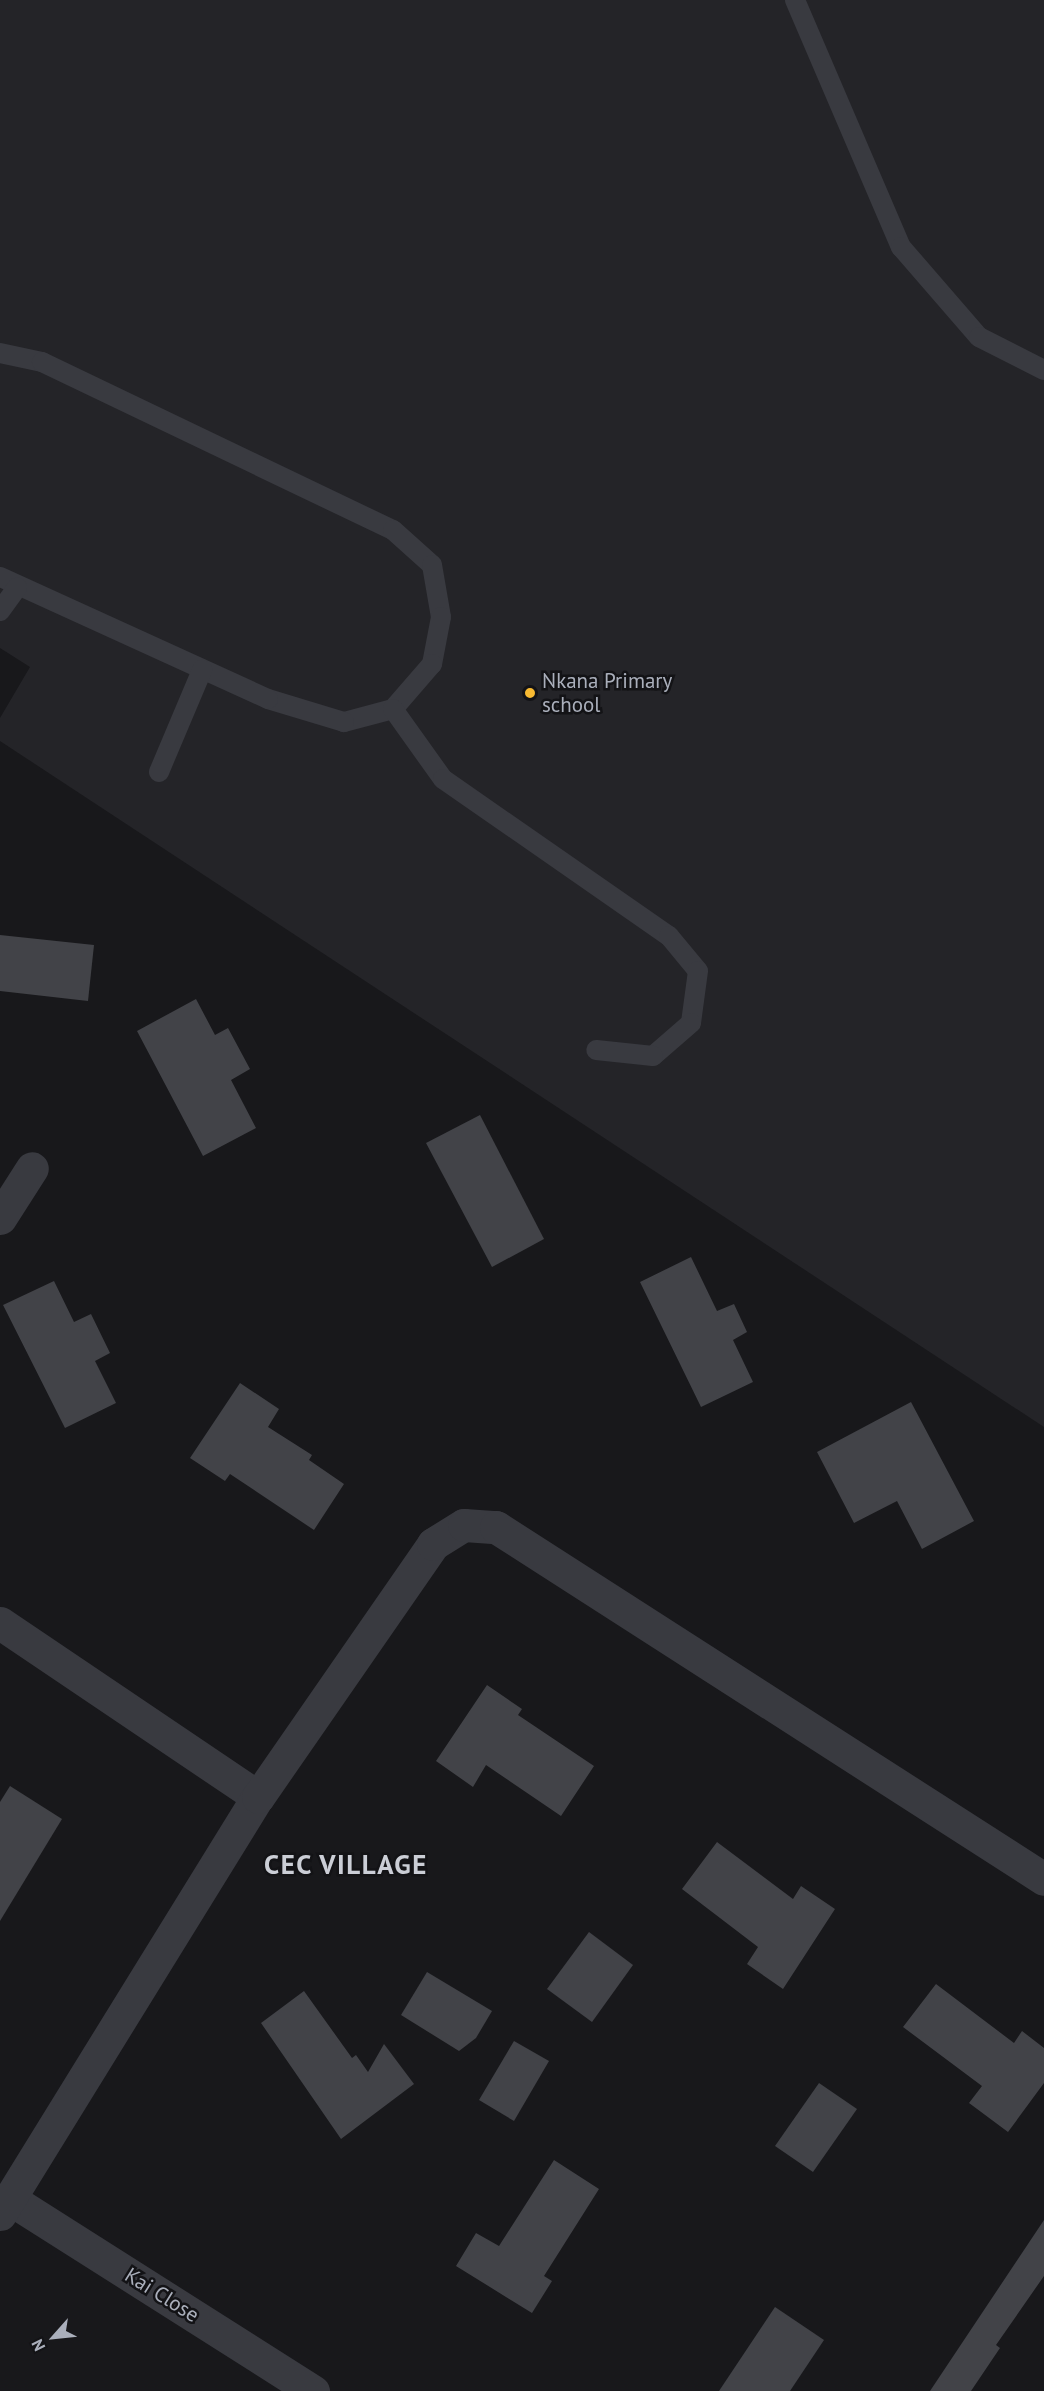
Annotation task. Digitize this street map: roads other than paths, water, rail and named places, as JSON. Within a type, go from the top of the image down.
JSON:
[{"type":"street","points":[[0,1218],[32,1168]]},
{"type":"street","points":[[5,2207],[258,1797],[433,1544],[464,1525],[496,1527],[1044,1879]]},
{"type":"street","points":[[0,1623],[258,1797]]},
{"type":"street","name":"Kai Close","points":[[5,2207],[313,2391]]},
{"type":"lane","points":[[795,0],[901,247],[979,337],[1044,370]]},
{"type":"lane","points":[[0,353],[42,362],[393,530],[432,565],[441,616],[432,664],[393,709],[344,722],[268,699],[17,588],[0,577]]},
{"type":"lane","points":[[0,611],[17,588]]},
{"type":"lane","points":[[159,772],[202,670]]},
{"type":"lane","points":[[393,709],[443,779],[669,936],[698,971],[691,1023],[653,1056],[596,1050]]},
{"type":"place","name":"Nkana Primary school","points":[[530,693]]},
{"type":"district","name":"CEC VILLAGE","points":[[346,1865]]}]
